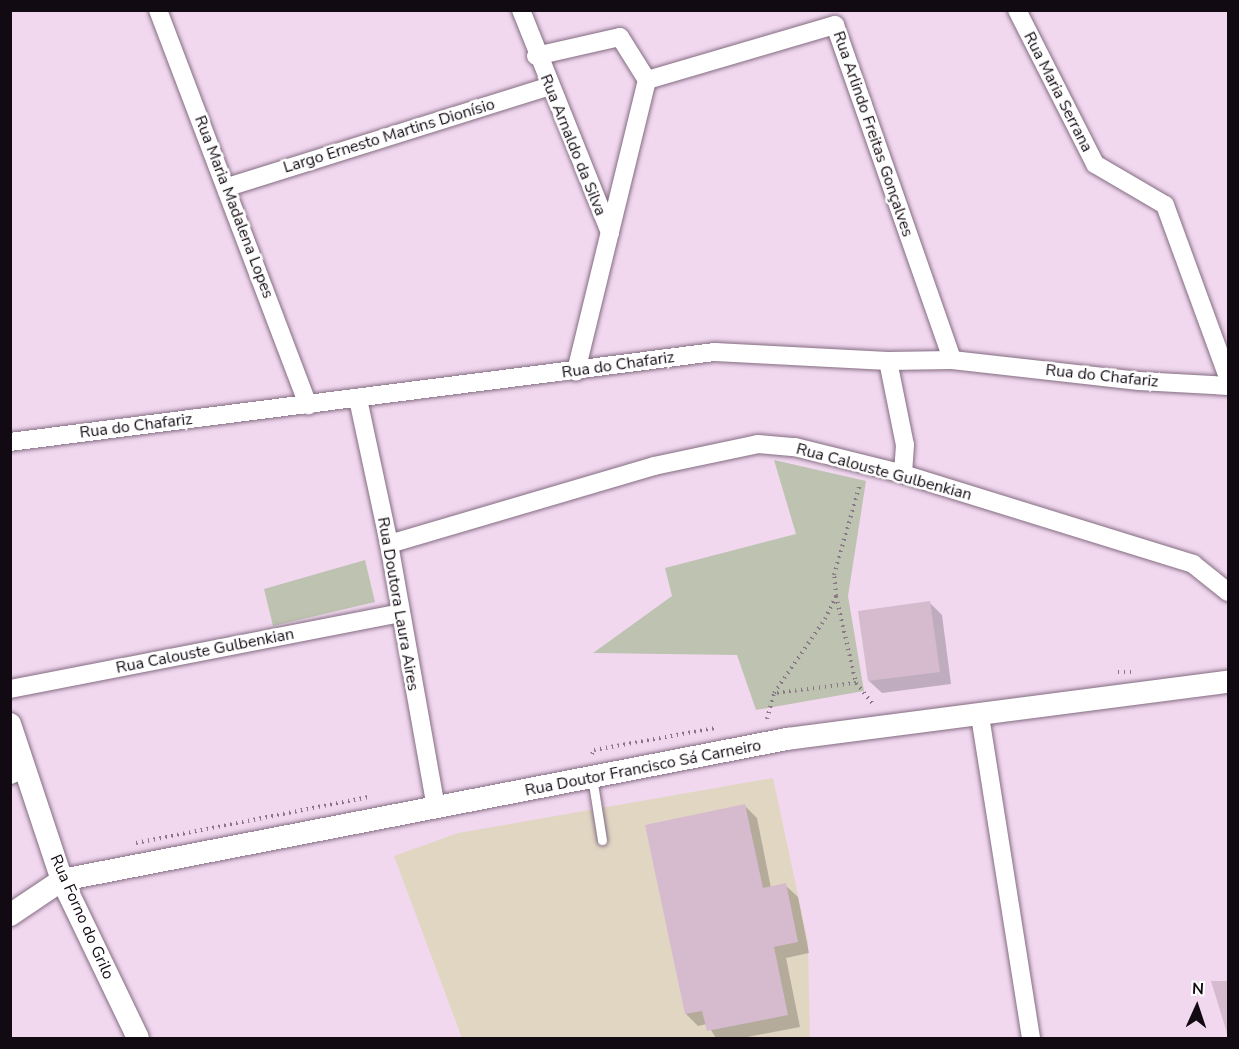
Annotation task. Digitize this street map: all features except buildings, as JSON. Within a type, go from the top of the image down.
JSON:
[{"type":"street","name":"Rua Maria Madalena Lopes","points":[[158,10],[228,187],[308,405]]},
{"type":"street","name":"Rua Arnaldo da Silva","points":[[521,10],[536,56],[610,233]]},
{"type":"street","name":"Rua Maria Serrana","points":[[1017,10],[1095,164],[1165,205],[1228,377]]},
{"type":"street","name":"Rua Arlindo Freitas Gonçalves","points":[[647,80],[835,25],[952,360]]},
{"type":"street","name":"Rua Arnaldo da Silva","points":[[536,56],[620,38],[647,80],[576,371]]},
{"type":"street","name":"Largo Ernesto Martins Dionísio","points":[[228,187],[550,86]]},
{"type":"street","name":"Rua do Chafariz","points":[[10,442],[576,371],[715,351],[888,361],[952,360],[1138,381],[1228,386]]},
{"type":"street","points":[[888,361],[905,446],[903,474]]},
{"type":"street","name":"Rua Doutora Laura Aires","points":[[358,399],[389,544],[436,810]]},
{"type":"street","name":"Rua Calouste Gulbenkian","points":[[389,544],[724,449],[758,444],[795,447],[903,474],[1193,564],[1228,592]]},
{"type":"street","name":"Rua Calouste Gulbenkian","points":[[10,689],[400,614]]},
{"type":"street","name":"Rua Doutor Francisco Sá Carneiro","points":[[63,880],[436,810],[787,739],[980,716],[1228,682]]},
{"type":"street","points":[[980,716],[1031,1038]]},
{"type":"street","name":"Rua Forno do Grilo","points":[[10,724],[18,772],[63,880],[138,1038]]},
{"type":"street","points":[[10,915],[63,880]]},
{"type":"lane","points":[[592,777],[602,840]]},
{"type":"path","points":[[866,466],[834,575],[836,596],[856,683],[874,705]]},
{"type":"path","points":[[767,719],[774,693],[825,619],[836,596]]},
{"type":"path","points":[[774,693],[856,683]]},
{"type":"shaded area","points":[[773,778],[808,942],[810,1038],[462,1038],[394,856],[458,833]]},
{"type":"green space","points":[[774,460],[866,481],[848,596],[864,691],[756,710],[737,655],[593,653],[672,596],[665,568],[796,534]]},
{"type":"green space","points":[[365,560],[375,602],[273,626],[264,589]]}]
